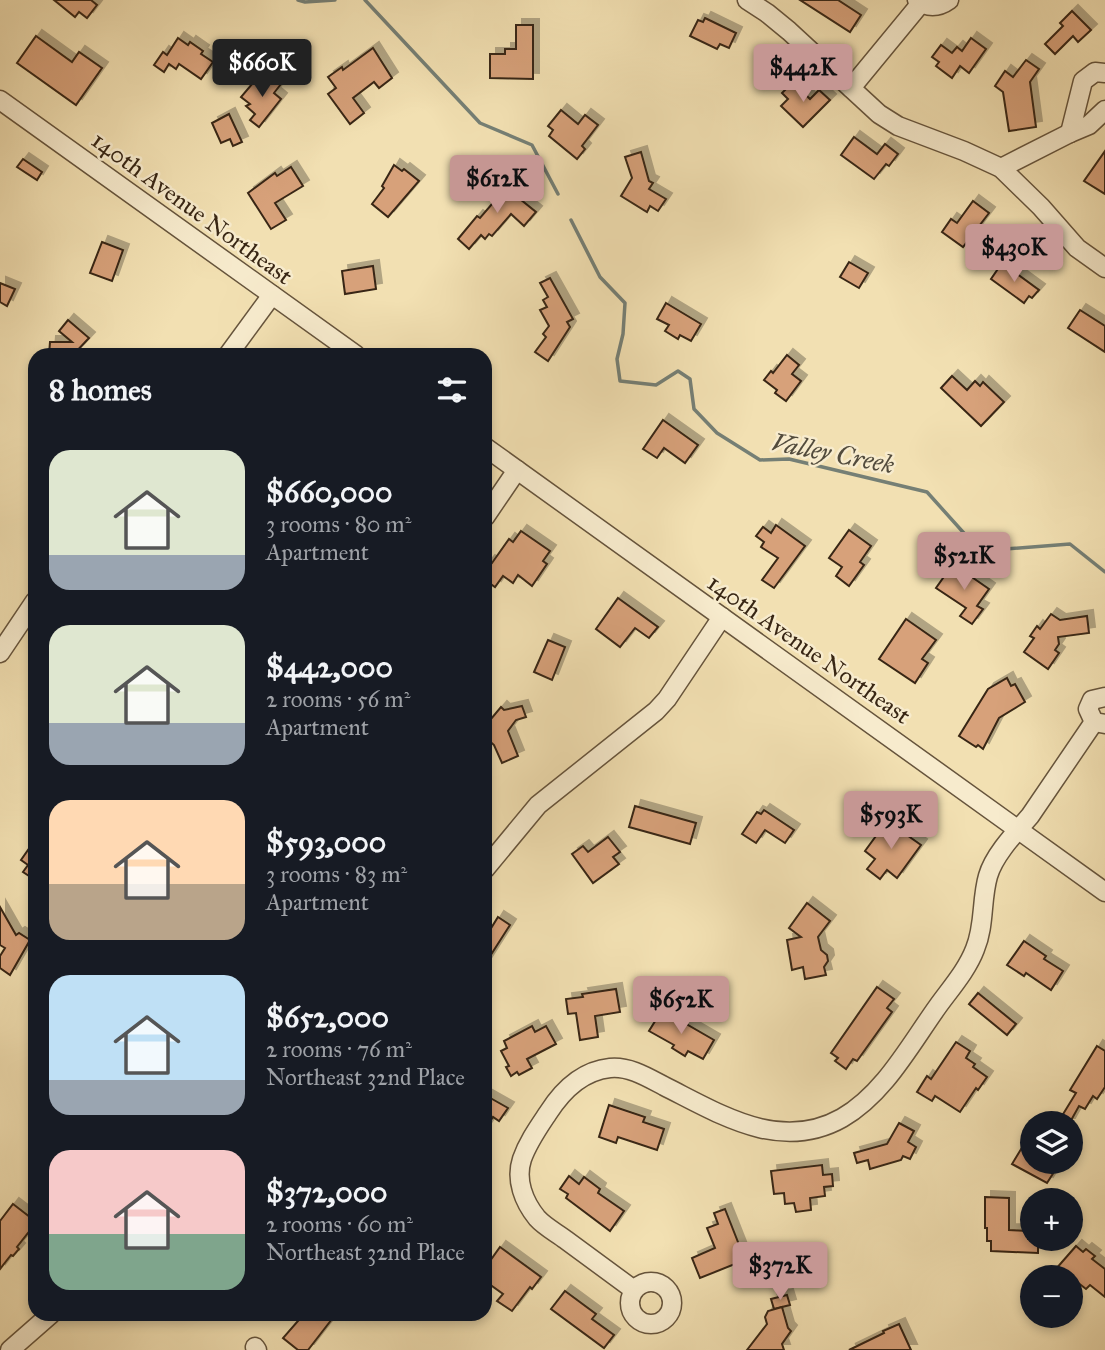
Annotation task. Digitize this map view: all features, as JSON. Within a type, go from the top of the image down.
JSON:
[{"type":"street","points":[[747,0],[774,19],[879,114],[898,126],[964,150],[1001,168],[1041,206],[1077,248],[1105,268]]},
{"type":"street","points":[[851,88],[919,2],[934,6],[948,0]]},
{"type":"street","points":[[1070,133],[1083,81],[1095,72],[1105,73]]},
{"type":"street","name":"140th Avenue Northeast","points":[[0,100],[346,348]]},
{"type":"street","points":[[1001,168],[1089,125],[1105,110]]},
{"type":"street","points":[[233,348],[272,295]]},
{"type":"street","name":"140th Avenue Northeast","points":[[492,452],[1105,892]]},
{"type":"street","points":[[492,506],[517,470]]},
{"type":"street","points":[[0,653],[28,611]]},
{"type":"street","points":[[492,861],[538,805],[656,711],[667,699],[722,617]]},
{"type":"street","points":[[635,1290],[539,1220],[526,1202],[521,1188],[520,1163],[528,1144],[554,1103],[580,1078],[610,1068],[639,1073],[742,1124],[762,1130],[782,1133],[803,1131],[842,1118],[872,1095],[890,1074],[968,964],[980,933],[988,874],[1017,830],[1100,723],[1089,714],[1090,705],[1096,698],[1105,697]]},
{"type":"street","points":[[10,1350],[43,1321]]},
{"type":"building","points":[[54,0],[91,0],[97,5],[87,18],[79,12],[75,17]]},
{"type":"building","points":[[800,0],[838,0],[861,15],[850,32]]},
{"type":"building","points":[[1072,11],[1091,30],[1078,42],[1073,36],[1055,54],[1045,44],[1063,26],[1060,23]]},
{"type":"building","points":[[705,18],[736,33],[729,48],[720,44],[717,49],[690,36],[698,20],[703,22]]},
{"type":"building","points":[[516,25],[533,25],[533,79],[490,78],[490,54],[505,54],[505,49],[516,49]]},
{"type":"building","points":[[36,36],[72,62],[79,52],[102,68],[76,105],[17,63]]},
{"type":"building","points":[[178,38],[188,45],[190,42],[213,62],[201,79],[179,64],[176,69],[169,64],[164,72],[154,65],[163,52],[167,55]]},
{"type":"building","points":[[971,38],[986,49],[969,73],[960,66],[952,78],[936,66],[939,62],[932,57],[941,45],[952,53],[957,47],[962,51]]},
{"type":"building","points":[[373,48],[392,78],[379,88],[374,82],[353,98],[364,113],[350,124],[328,94],[336,88],[328,77],[342,67],[343,70]]},
{"type":"building","points":[[1026,60],[1039,69],[1030,82],[1036,127],[1009,131],[1003,92],[995,86],[1005,71],[1013,77]]},
{"type":"building","points":[[269,75],[281,84],[274,93],[281,99],[259,127],[250,120],[255,114],[246,106],[250,104],[241,97],[258,77],[264,82]]},
{"type":"building","points":[[793,82],[810,99],[819,90],[830,100],[803,127],[781,106],[788,99],[782,93]]},
{"type":"building","points":[[561,110],[578,124],[585,115],[598,125],[582,146],[585,149],[577,159],[549,136],[553,130],[548,126]]},
{"type":"building","points":[[229,114],[242,142],[233,146],[230,139],[221,143],[212,123]]},
{"type":"building","points":[[854,137],[877,154],[885,144],[898,154],[874,179],[841,155]]},
{"type":"building","points":[[1105,151],[1105,194],[1084,181]]},
{"type":"building","points":[[641,152],[649,181],[653,183],[649,189],[666,199],[658,211],[650,206],[647,212],[621,196],[632,178],[625,157]]},
{"type":"building","points":[[23,159],[42,172],[37,180],[17,167]]},
{"type":"building","points":[[394,165],[419,181],[388,217],[372,204],[384,188],[382,186]]},
{"type":"building","points":[[291,167],[303,186],[275,203],[286,220],[271,229],[248,193],[275,173],[277,176]]},
{"type":"building","points":[[497,180],[511,193],[514,189],[522,196],[520,199],[536,212],[524,226],[511,214],[492,236],[489,234],[485,239],[481,235],[469,249],[458,239],[477,216],[480,218],[498,197],[489,189]]},
{"type":"building","points":[[973,201],[989,213],[963,247],[942,232],[951,219],[957,223]]},
{"type":"building","points":[[102,242],[123,250],[112,281],[90,273]]},
{"type":"building","points":[[849,262],[868,273],[859,288],[840,277]]},
{"type":"building","points":[[1002,263],[1039,290],[1032,298],[1029,296],[1024,303],[991,279]]},
{"type":"building","points":[[373,266],[376,289],[345,294],[342,271]]},
{"type":"building","points":[[550,278],[573,319],[567,322],[570,327],[548,361],[535,352],[546,337],[543,334],[549,326],[540,310],[547,307],[543,300],[548,297],[540,283]]},
{"type":"building","points":[[0,283],[15,289],[7,306],[0,302]]},
{"type":"building","points":[[666,303],[701,324],[691,341],[680,335],[678,339],[665,331],[669,325],[657,319]]},
{"type":"building","points":[[1080,310],[1105,326],[1105,352],[1068,328]]},
{"type":"building","points":[[68,320],[89,338],[80,348],[50,348],[50,342],[72,342],[59,331]]},
{"type":"building","points":[[787,355],[799,365],[792,374],[801,381],[786,401],[764,380]]},
{"type":"building","points":[[952,376],[967,390],[975,381],[980,386],[983,382],[1004,402],[981,426],[941,388]]},
{"type":"building","points":[[663,420],[698,445],[685,463],[664,448],[657,458],[643,449]]},
{"type":"building","points":[[776,525],[805,546],[774,588],[762,580],[778,558],[761,547],[764,542],[756,536],[763,527],[771,533]]},
{"type":"building","points":[[849,530],[871,546],[860,562],[864,565],[849,586],[836,576],[842,567],[829,558]]},
{"type":"building","points":[[521,531],[550,551],[543,561],[547,564],[532,586],[518,575],[513,583],[503,576],[495,587],[492,585],[492,563],[509,539],[513,542]]},
{"type":"building","points":[[953,564],[989,589],[977,606],[983,609],[972,624],[960,616],[966,608],[936,588]]},
{"type":"building","points":[[618,598],[658,627],[649,638],[635,628],[620,647],[596,629]]},
{"type":"building","points":[[1051,614],[1060,620],[1087,616],[1089,633],[1058,637],[1059,644],[1055,650],[1059,653],[1048,669],[1024,652],[1034,638],[1030,636],[1037,626],[1040,629]]},
{"type":"building","points":[[906,619],[936,640],[922,659],[928,663],[915,683],[879,659]]},
{"type":"building","points":[[548,640],[565,647],[552,680],[534,672]]},
{"type":"building","points":[[1007,678],[1011,686],[1015,684],[1025,702],[999,718],[983,749],[978,745],[976,747],[959,736],[988,689]]},
{"type":"building","points":[[522,706],[526,717],[516,720],[508,731],[518,756],[502,763],[492,743],[492,718],[501,707],[504,710]]},
{"type":"building","points":[[635,806],[696,823],[690,844],[629,827]]},
{"type":"building","points":[[764,810],[794,830],[785,843],[765,830],[756,843],[742,834],[757,812],[761,814]]},
{"type":"building","points":[[887,821],[921,845],[897,878],[887,870],[880,879],[867,869],[875,859],[865,851]]},
{"type":"building","points":[[608,837],[620,852],[613,857],[619,864],[593,883],[572,854],[583,846],[588,852]]},
{"type":"building","points":[[28,850],[28,865],[21,860]]},
{"type":"building","points":[[807,903],[830,921],[818,937],[821,950],[827,955],[828,961],[824,967],[826,975],[805,979],[803,967],[792,970],[787,940],[801,937],[789,928]]},
{"type":"building","points":[[0,907],[16,935],[19,933],[28,939],[28,944],[10,975],[0,968],[0,956],[5,948],[0,945]]},
{"type":"building","points":[[498,917],[510,925],[492,953],[492,927]]},
{"type":"building","points":[[1024,941],[1063,971],[1051,990],[1026,973],[1024,976],[1007,965]]},
{"type":"building","points":[[877,987],[894,999],[887,1008],[892,1012],[857,1061],[853,1059],[846,1069],[835,1061],[838,1058],[831,1053]]},
{"type":"building","points":[[616,989],[620,1012],[595,1016],[598,1037],[580,1040],[576,1013],[568,1014],[566,999]]},
{"type":"building","points":[[978,993],[1016,1024],[1007,1035],[969,1004]]},
{"type":"building","points":[[662,1010],[714,1040],[703,1059],[688,1051],[685,1056],[672,1048],[674,1045],[649,1031]]},
{"type":"building","points":[[532,1026],[535,1032],[546,1026],[556,1044],[527,1059],[532,1068],[511,1076],[501,1051],[507,1048],[504,1041]]},
{"type":"building","points":[[956,1042],[970,1051],[966,1058],[987,1077],[960,1112],[935,1096],[932,1101],[917,1092],[927,1076],[931,1079]]},
{"type":"building","points":[[1097,1046],[1105,1051],[1105,1087],[1097,1099],[1093,1096],[1085,1109],[1079,1106],[1076,1111],[1065,1111],[1076,1093],[1070,1090]]},
{"type":"building","points":[[492,1099],[508,1108],[499,1121],[493,1117]]},
{"type":"building","points":[[609,1105],[645,1117],[643,1122],[664,1129],[657,1150],[618,1137],[616,1143],[599,1137]]},
{"type":"building","points":[[899,1123],[914,1131],[908,1142],[916,1147],[910,1159],[903,1156],[901,1160],[870,1169],[868,1160],[857,1163],[854,1153],[887,1144]]},
{"type":"building","points":[[1020,1151],[1020,1168],[1012,1164]]},
{"type":"building","points":[[822,1165],[823,1175],[832,1174],[833,1186],[824,1187],[825,1196],[810,1198],[811,1210],[796,1212],[794,1203],[785,1204],[784,1193],[774,1194],[771,1171]]},
{"type":"building","points":[[1030,1174],[1053,1174],[1047,1183]]},
{"type":"building","points":[[569,1176],[579,1184],[584,1177],[600,1189],[598,1193],[624,1211],[610,1231],[566,1198],[568,1194],[560,1189]]},
{"type":"building","points":[[985,1197],[1009,1198],[1009,1230],[1020,1231],[1020,1251],[1038,1253],[991,1251],[991,1241],[987,1241]]},
{"type":"building","points":[[13,1204],[28,1216],[28,1233],[17,1247],[19,1249],[0,1269],[0,1221]]},
{"type":"building","points":[[725,1209],[745,1260],[700,1278],[692,1258],[715,1248],[707,1228],[718,1224],[714,1213]]},
{"type":"building","points":[[500,1247],[541,1277],[512,1311],[497,1301],[503,1294],[492,1286],[492,1258]]},
{"type":"building","points":[[1086,1249],[1095,1256],[1092,1259],[1105,1269],[1105,1297],[1090,1285],[1086,1289],[1083,1287],[1083,1265],[1059,1265],[1072,1251],[1083,1252]]},
{"type":"building","points":[[565,1291],[596,1314],[592,1319],[614,1335],[604,1348],[551,1309]]},
{"type":"building","points":[[787,1295],[790,1305],[774,1309],[771,1299]]},
{"type":"building","points":[[782,1307],[791,1331],[782,1344],[784,1350],[747,1350],[767,1324],[765,1317],[768,1311]]},
{"type":"building","points":[[298,1321],[330,1321],[308,1350],[298,1350],[283,1338]]},
{"type":"building","points":[[899,1324],[911,1350],[849,1350],[884,1333],[883,1331]]},
{"type":"waterway","name":"Valley Creek","points":[[298,0],[335,0]]},
{"type":"waterway","name":"Valley Creek","points":[[365,0],[480,123],[532,145],[558,194]]},
{"type":"waterway","name":"Valley Creek","points":[[571,220],[600,277],[625,303],[623,334],[617,359],[620,381],[656,385],[678,371],[690,379],[694,409],[717,433],[760,460],[789,459],[927,492],[980,551],[1070,544],[1105,572]]}]
